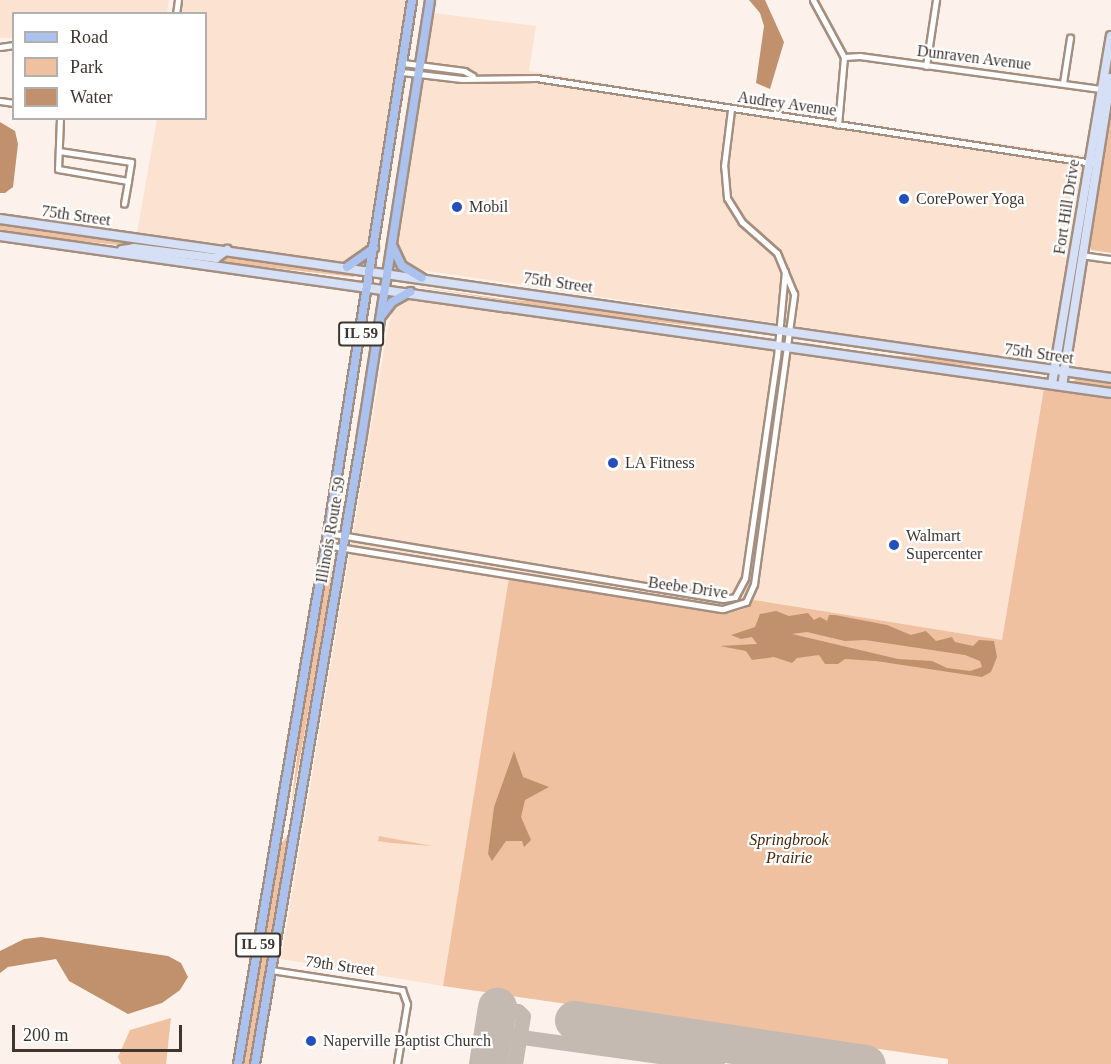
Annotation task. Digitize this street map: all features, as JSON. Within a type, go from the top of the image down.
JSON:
[{"type":"main road","name":"Illinois Route 59","points":[[238,1064],[371,271],[412,0]]},
{"type":"main road","name":"Illinois Route 59","points":[[255,1064],[345,537],[430,0]]},
{"type":"main road","name":"Fort Hill Drive","points":[[1052,384],[1100,89],[1111,36]]},
{"type":"main road","name":"Fort Hill Drive","points":[[1062,386],[1111,78]]},
{"type":"main road","name":"75th Street","points":[[0,219],[1111,378]]},
{"type":"main road","name":"75th Street","points":[[0,236],[368,286],[1111,393]]},
{"type":"main road","points":[[392,243],[402,266],[422,278]]},
{"type":"main road","points":[[115,251],[134,248],[216,258],[227,250]]},
{"type":"main road","points":[[347,267],[374,248]]},
{"type":"main road","points":[[380,318],[392,302],[410,292]]},
{"type":"street","points":[[813,0],[844,57],[838,126]]},
{"type":"street","points":[[926,66],[936,0]]},
{"type":"street","points":[[1063,83],[1070,38]]},
{"type":"street","name":"Dunraven Avenue","points":[[844,57],[1100,89]]},
{"type":"street","name":"Audrey Avenue","points":[[402,67],[420,65],[464,71],[473,76]]},
{"type":"street","name":"Audrey Avenue","points":[[402,67],[418,74],[462,79],[473,76],[536,78],[732,110],[1097,163]]},
{"type":"street","name":"Beebe Drive","points":[[326,545],[723,609],[738,607],[748,599],[753,587],[789,346],[794,294],[777,253],[742,222],[728,198],[723,173],[732,110]]},
{"type":"street","points":[[60,120],[58,169],[128,181]]},
{"type":"street","points":[[59,151],[131,162],[124,204]]},
{"type":"street","points":[[1074,254],[1111,259]]},
{"type":"street","name":"Beebe Drive","points":[[328,533],[723,599],[735,597],[744,586],[778,345],[785,271]]},
{"type":"street","name":"79th Street","points":[[271,970],[393,987],[405,992],[407,1005],[397,1064]]},
{"type":"shaded area","points":[[0,0],[169,0],[167,12],[12,12],[12,38],[0,38]]},
{"type":"shaded area","points":[[178,0],[408,0],[366,266],[137,233],[157,120],[207,120],[207,12],[176,12]]},
{"type":"shaded area","points":[[434,13],[536,26],[529,71],[740,106],[1086,156],[1052,356],[1042,363],[414,269],[400,260],[398,237]]},
{"type":"shaded area","points":[[1090,260],[1111,263],[1111,373],[1079,369],[1070,359],[1085,262]]},
{"type":"shaded area","points":[[414,298],[1044,388],[1002,640],[755,600],[744,609],[729,613],[510,578],[443,986],[281,959],[388,326],[394,307],[401,300]]},
{"type":"green space","points":[[1111,105],[1111,253],[1091,250],[1089,243]]},
{"type":"green space","points":[[0,222],[217,252],[217,255],[0,233]]},
{"type":"green space","points":[[228,254],[354,273],[354,277],[204,260],[223,258]]},
{"type":"green space","points":[[399,284],[502,299],[595,306],[764,334],[597,315]]},
{"type":"green space","points":[[800,344],[884,355],[962,360],[1035,372],[909,360]]},
{"type":"green space","points":[[1078,377],[1111,382],[1111,390],[1076,385],[1074,380]]},
{"type":"green space","name":"Springbrook Prairie","points":[[1044,388],[1111,398],[1111,1064],[948,1064],[948,1059],[443,986],[509,578],[729,613],[744,609],[754,600],[1002,640]]},
{"type":"green space","points":[[333,559],[329,598],[291,808],[301,723],[329,563]]},
{"type":"green space","points":[[289,834],[250,1064],[243,1064],[281,844]]},
{"type":"green space","points":[[379,836],[432,846],[378,841]]},
{"type":"green space","points":[[171,1018],[166,1064],[121,1064],[118,1057],[130,1030]]},
{"type":"water","points":[[749,0],[765,0],[784,42],[770,89],[756,83],[764,26],[760,13]]},
{"type":"water","points":[[0,122],[15,131],[18,144],[13,187],[5,193],[0,193]]},
{"type":"water","points":[[776,611],[789,616],[808,613],[814,620],[820,617],[827,621],[829,615],[835,615],[887,625],[911,635],[926,631],[936,641],[952,637],[955,642],[973,646],[979,640],[994,641],[997,657],[991,672],[982,677],[876,661],[845,659],[838,664],[825,664],[819,655],[797,658],[792,663],[774,657],[752,660],[746,651],[720,646],[757,644],[752,637],[741,639],[731,635],[755,627],[760,614]],"holes":[[[807,632],[845,641],[865,640],[965,655],[980,661],[982,667],[970,671],[947,668],[932,661],[898,659],[792,634]]]},
{"type":"water","points":[[514,751],[523,777],[549,787],[525,800],[521,817],[531,840],[524,847],[522,841],[506,841],[492,861],[488,854],[494,807]]},
{"type":"water","points":[[41,937],[168,956],[181,963],[188,977],[180,990],[162,1003],[128,1014],[69,981],[56,959],[8,967],[0,973],[0,951],[24,939]]},
{"type":"taxiway","points":[[497,1007],[518,1011],[523,1016],[515,1064]]},
{"type":"taxiway","points":[[493,1033],[717,1064]]},
{"type":"runway","points":[[488,1064],[497,1007]]},
{"type":"runway","points":[[574,1020],[866,1064]]},
{"type":"place","name":"CorePower Yoga","points":[[904,199]]},
{"type":"place","name":"Mobil","points":[[457,207]]},
{"type":"place","name":"LA Fitness","points":[[613,463]]},
{"type":"place","name":"Walmart Supercenter","points":[[894,545]]},
{"type":"place","name":"Naperville Baptist Church","points":[[311,1041]]}]
